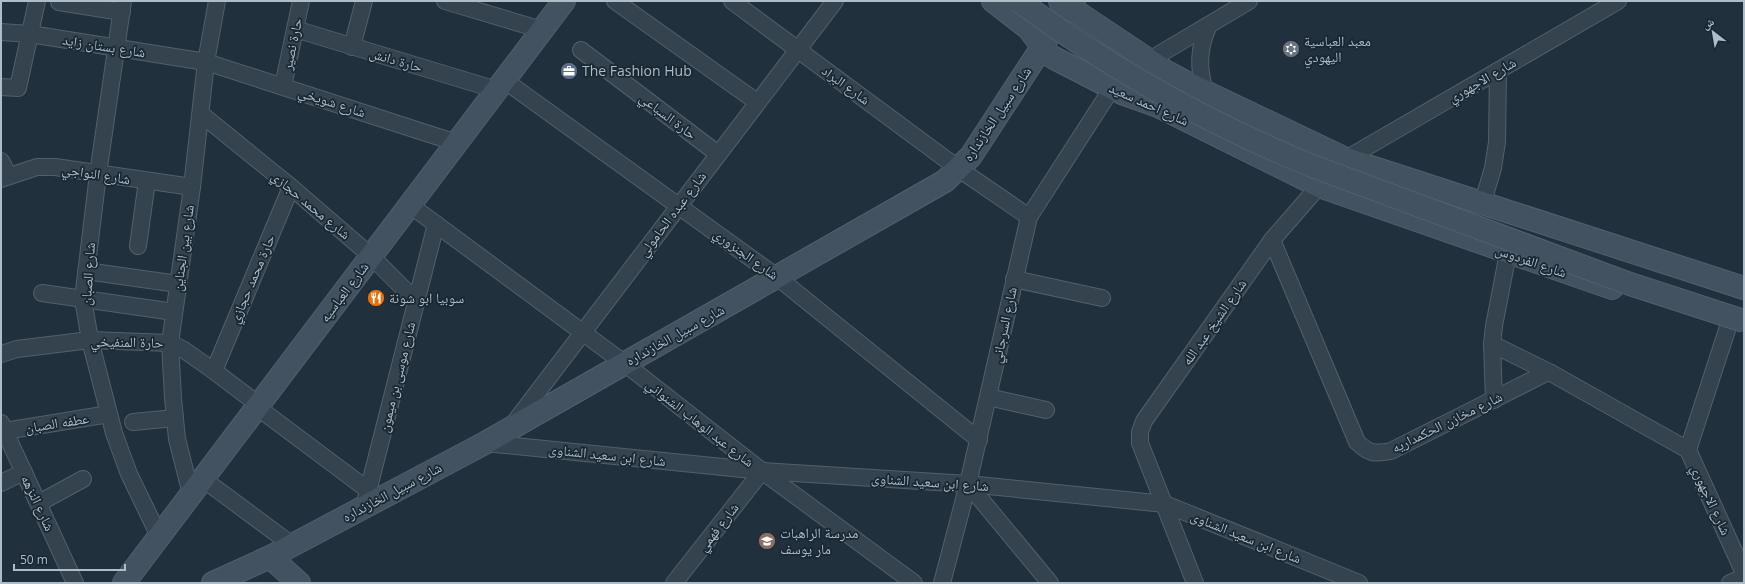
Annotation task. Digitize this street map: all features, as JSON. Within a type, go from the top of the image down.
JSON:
[{"type":"main road","name":"شارع العباسيه","points":[[134,578],[159,536],[564,1]]},
{"type":"main road","name":"شارع احمد سعيد","points":[[993,1],[1024,25],[1054,58],[1124,94],[1158,106],[1319,186]]},
{"type":"main road","points":[[1019,1],[1131,78],[1219,126],[1265,147],[1312,166],[1630,284],[1739,327]]},
{"type":"main road","points":[[1031,1],[1134,72],[1190,104],[1268,142],[1314,161],[1632,278],[1744,310]]},
{"type":"main road","name":"شارع سبيل الخازنداره","points":[[213,583],[270,557],[292,545],[366,499],[486,443],[945,180],[959,169],[971,156],[1042,46],[1067,3]]},
{"type":"main road","points":[[1067,3],[1148,61],[1205,92],[1346,159],[1744,288]]},
{"type":"main road","name":"شارع الفردوس","points":[[1319,186],[1508,253],[1739,327]]},
{"type":"main road","points":[[270,557],[299,583]]},
{"type":"street","points":[[1,87],[18,88],[37,1]]},
{"type":"street","name":"شارع بين الجناين","points":[[197,487],[177,439],[170,343],[192,187],[206,62],[217,1]]},
{"type":"street","name":"حارة نصير","points":[[283,86],[301,1]]},
{"type":"street","points":[[352,47],[364,1]]},
{"type":"street","points":[[445,1],[474,5],[542,30]]},
{"type":"street","points":[[615,1],[758,102]]},
{"type":"street","name":"شارع البراد","points":[[732,1],[959,169],[1029,217]]},
{"type":"street","name":"شارع عبده الحامولي","points":[[510,428],[835,1]]},
{"type":"street","points":[[1148,61],[1249,1]]},
{"type":"street","name":"شارع الاجهوري","points":[[1346,159],[1618,1]]},
{"type":"street","points":[[59,2],[122,6]]},
{"type":"street","name":"شارع الصبان","points":[[122,6],[98,174],[83,299],[90,340],[109,414],[129,474],[159,536]]},
{"type":"street","points":[[1205,92],[1199,58],[1202,41],[1209,25]]},
{"type":"street","name":"حارة دانش","points":[[295,29],[352,47],[501,85]]},
{"type":"street","name":"شارع بستان زايد","points":[[1,32],[30,34],[116,49],[206,62]]},
{"type":"street","name":"حارة السباعي","points":[[581,50],[718,154]]},
{"type":"street","name":"شارع شويخي","points":[[206,62],[457,143]]},
{"type":"street","points":[[1482,204],[1492,168],[1497,142],[1498,71]]},
{"type":"street","name":"شارع الجنزوري","points":[[501,85],[679,206],[777,277],[979,440]]},
{"type":"street","name":"شارع السرجاني","points":[[942,583],[979,440],[1029,217],[1112,88]]},
{"type":"street","name":"شارع محمد حجازي","points":[[201,114],[291,187],[372,256],[416,301]]},
{"type":"street","name":"شارع الشيخ عبد الله","points":[[1195,583],[1140,443],[1140,432],[1142,426],[1148,414],[1272,240],[1319,186],[1346,159]]},
{"type":"street","points":[[1,161],[5,178]]},
{"type":"street","name":"شارع النواجي","points":[[5,178],[37,167],[55,167],[192,187]]},
{"type":"street","points":[[138,246],[147,181]]},
{"type":"street","name":"حارة محمد حجازي","points":[[214,371],[291,187]]},
{"type":"street","name":"شارع عبد الوهاب الشنواني","points":[[410,204],[624,363],[762,471],[914,583]]},
{"type":"street","name":"شارع موسى بن ميمون","points":[[366,499],[436,224]]},
{"type":"street","name":"شارع مخازن الحكمداريه","points":[[1272,240],[1358,442],[1366,451],[1379,454],[1391,451],[1546,373],[1551,373]]},
{"type":"street","points":[[1494,400],[1492,344],[1508,253]]},
{"type":"street","points":[[86,271],[178,284]]},
{"type":"street","points":[[1014,279],[1102,298]]},
{"type":"street","points":[[42,293],[174,312]]},
{"type":"street","points":[[1492,344],[1551,373],[1688,450],[1739,327]]},
{"type":"street","name":"حارة المنفيخي","points":[[1,354],[17,349],[90,340],[170,343],[184,350],[214,371],[258,406],[366,499]]},
{"type":"street","points":[[988,397],[1046,410]]},
{"type":"street","name":"عطفه الصبان","points":[[3,427],[109,414]]},
{"type":"street","points":[[133,422],[175,418]]},
{"type":"street","name":"شارع النزهه","points":[[3,427],[75,583]]},
{"type":"street","name":"شارع ابن سعيد الشناوى","points":[[486,443],[762,471],[968,484],[1165,504],[1359,583]]},
{"type":"street","name":"شارع الاجهوري","points":[[1688,450],[1744,573]]},
{"type":"street","name":"شارع فهمي","points":[[674,583],[762,471]]},
{"type":"street","points":[[1,483],[24,472]]},
{"type":"street","points":[[39,503],[83,479]]},
{"type":"street","points":[[968,484],[1050,583]]},
{"type":"street","points":[[197,487],[292,545]]},
{"type":"street","points":[[1730,583],[1744,577]]},
{"type":"place","name":"معبد العباسية اليهودي","points":[[1291,49]]},
{"type":"place","name":"The Fashion Hub","points":[[569,71]]},
{"type":"place","name":"سوبيا ابو شونة","points":[[376,298]]},
{"type":"place","name":"مدرسة الراهبات مار يوسف","points":[[767,541]]}]
